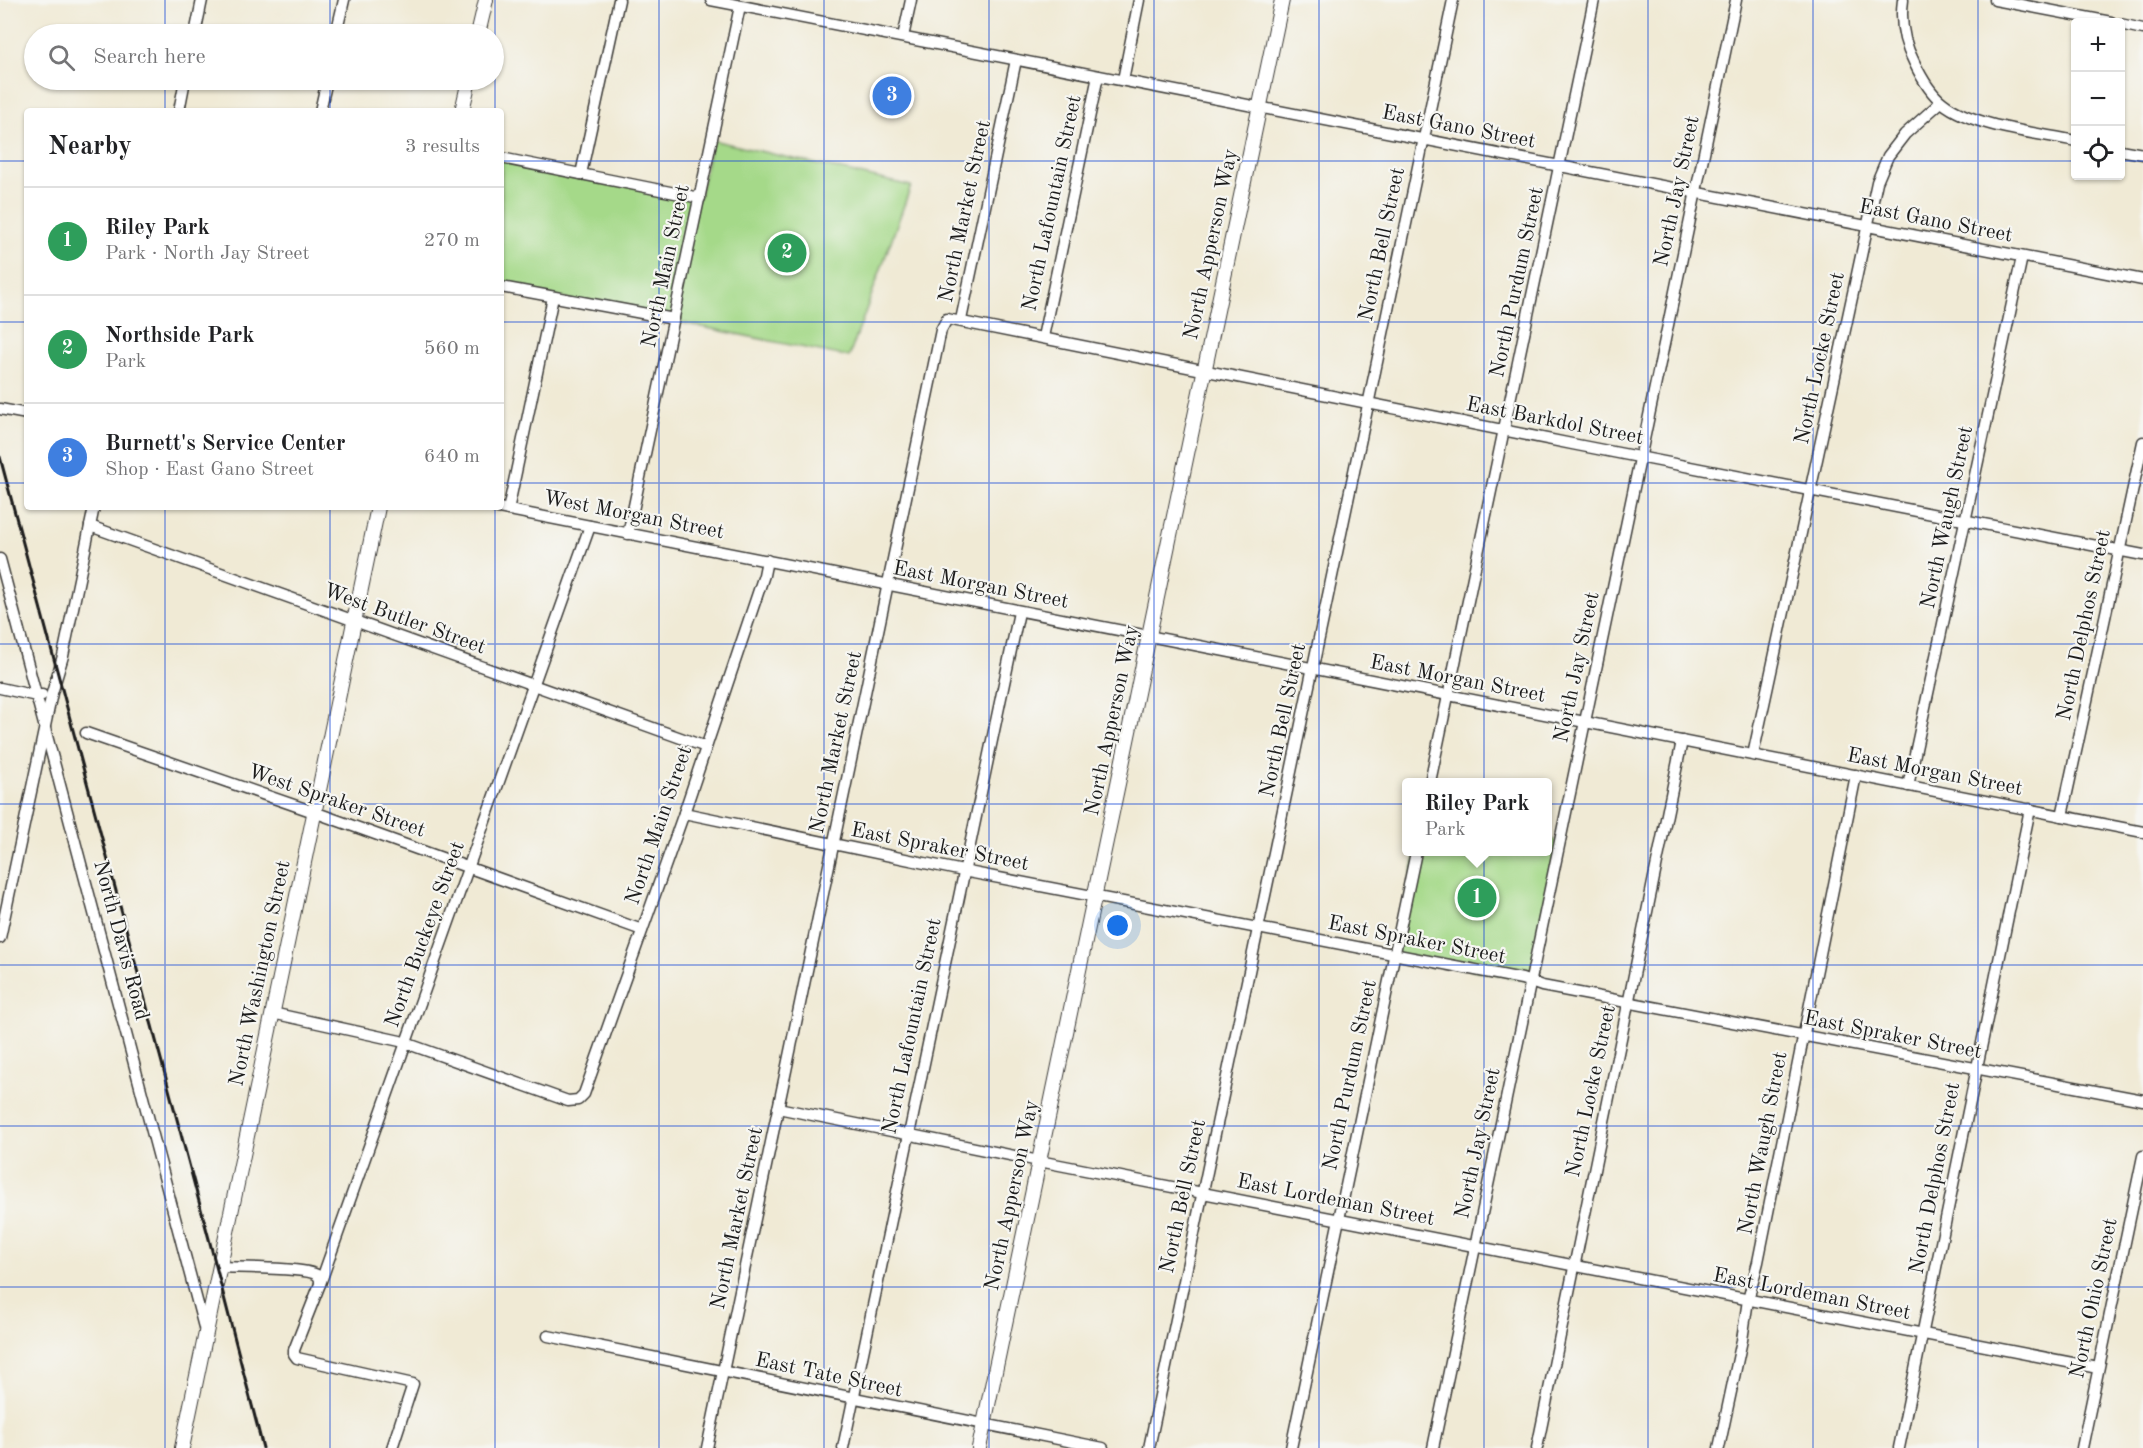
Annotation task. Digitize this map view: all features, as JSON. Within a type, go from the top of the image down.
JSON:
[{"type":"main road","points":[[480,24],[486,0]]},
{"type":"main road","name":"North Apperson Way","points":[[979,1448],[1282,0]]},
{"type":"main road","points":[[463,108],[467,90]]},
{"type":"main road","name":"North Washington Street","points":[[182,1448],[377,510]]},
{"type":"street","points":[[197,24],[202,0]]},
{"type":"street","points":[[338,24],[344,0]]},
{"type":"street","points":[[581,174],[620,0]]},
{"type":"street","name":"East Gano Street","points":[[711,0],[740,6],[768,5],[903,37],[1016,60],[2143,280]]},
{"type":"street","points":[[903,37],[910,0]]},
{"type":"street","points":[[1123,80],[1139,0]]},
{"type":"street","name":"North Bell Street","points":[[1149,1448],[1453,0]]},
{"type":"street","name":"North Purdum Street","points":[[1431,778],[1594,0]]},
{"type":"street","name":"North Jay Street","points":[[1433,1448],[1736,0]]},
{"type":"street","points":[[1903,0],[1902,26],[1906,48],[1920,76],[1941,102],[1951,109],[1987,123],[2071,140]]},
{"type":"street","points":[[1995,0],[2090,18]]},
{"type":"street","name":"North Main Street","points":[[628,534],[740,6]]},
{"type":"street","points":[[2125,25],[2143,29]]},
{"type":"street","name":"North Market Street","points":[[707,1448],[941,330],[948,319],[961,320],[1016,60]]},
{"type":"street","name":"North Lafountain Street","points":[[1042,338],[1098,76]]},
{"type":"street","points":[[180,108],[184,90]]},
{"type":"street","points":[[321,108],[325,90]]},
{"type":"street","name":"North Locke Street","points":[[1753,755],[1877,182],[1888,156],[1905,134],[1941,102]]},
{"type":"street","points":[[2125,151],[2143,154]]},
{"type":"street","points":[[504,159],[700,198]]},
{"type":"street","name":"North Waugh Street","points":[[1908,786],[2022,257]]},
{"type":"street","points":[[504,288],[674,319]]},
{"type":"street","points":[[508,510],[553,297]]},
{"type":"street","name":"East Barkdol Street","points":[[961,320],[1368,403],[2143,555]]},
{"type":"street","points":[[0,409],[24,413]]},
{"type":"street","name":"North Delphos Street","points":[[2062,816],[2143,442]]},
{"type":"street","name":"West Morgan Street","points":[[504,509],[766,560]]},
{"type":"street","points":[[0,938],[51,693],[63,656],[93,510]]},
{"type":"street","name":"West Butler Street","points":[[90,526],[706,747]]},
{"type":"street","name":"North Buckeye Street","points":[[392,1448],[413,1384],[297,1358],[294,1350],[320,1284],[590,526]]},
{"type":"street","name":"North Davis Road","points":[[0,559],[205,1331]]},
{"type":"street","name":"North Main Street","points":[[406,1044],[568,1101],[578,1101],[584,1094],[684,813],[764,575],[766,560]]},
{"type":"street","name":"East Morgan Street","points":[[766,560],[1150,638],[2143,832]]},
{"type":"street","name":"North Lafountain Street","points":[[843,1448],[1019,612]]},
{"type":"street","points":[[0,688],[37,696],[51,693]]},
{"type":"street","name":"West Spraker Street","points":[[86,733],[642,930]]},
{"type":"street","name":"North Locke Street","points":[[1537,1448],[1682,741]]},
{"type":"street","name":"North Waugh Street","points":[[1719,1448],[1856,776]]},
{"type":"street","name":"North Delphos Street","points":[[1899,1448],[2030,809]]},
{"type":"street","name":"East Spraker Street","points":[[684,813],[963,871],[1530,981],[1542,986],[2143,1100]]},
{"type":"street","name":"North Purdum Street","points":[[1291,1448],[1415,856]]},
{"type":"street","points":[[272,1013],[406,1044]]},
{"type":"street","name":"East Lordeman Street","points":[[778,1108],[2098,1368]]},
{"type":"street","name":"North Ohio Street","points":[[2082,1448],[2143,1156]]},
{"type":"street","points":[[219,1267],[303,1270],[316,1274],[320,1284]]},
{"type":"street","name":"East Tate Street","points":[[548,1336],[1103,1448]]},
{"type":"green space","points":[[712,140],[911,186],[849,357],[504,287],[504,159],[699,198]]},
{"type":"green space","points":[[1552,840],[1560,841],[1530,981],[1394,954],[1415,856],[1552,856]]},
{"type":"railway","points":[[0,457],[263,1448]]},
{"type":"place","name":"Burnett's Service Center","points":[[892,96]]},
{"type":"place","name":"Northside Park","points":[[787,253]]},
{"type":"place","name":"Riley Park","points":[[1477,898]]}]
